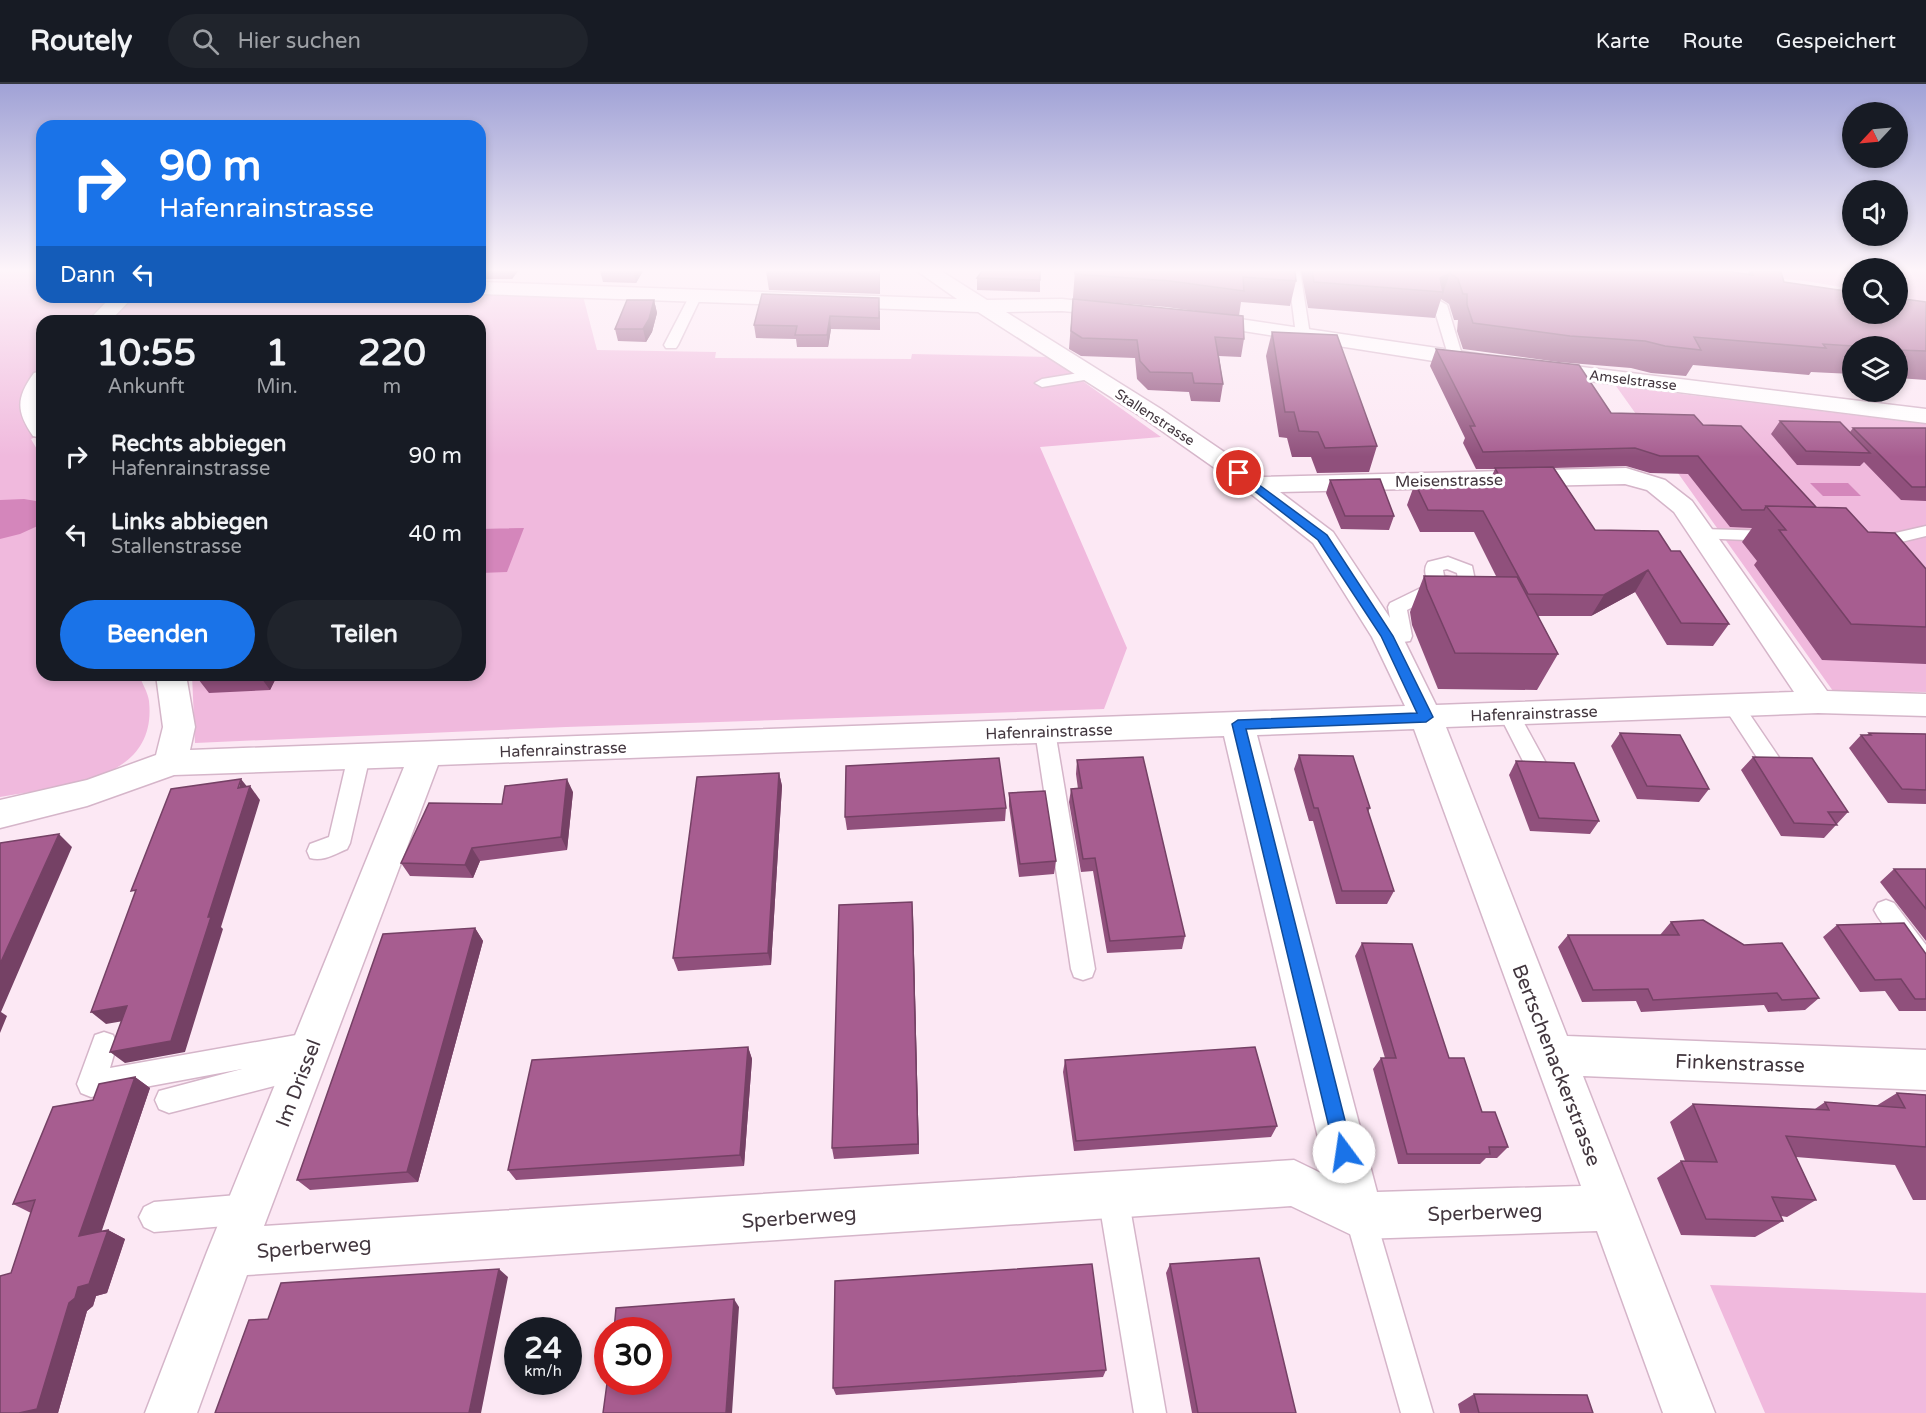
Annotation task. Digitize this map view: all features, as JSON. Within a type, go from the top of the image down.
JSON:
[{"type":"street","name":"Stallenstrasse","points":[[1024,333],[1153,414],[1256,485],[1323,538],[1387,636],[1426,717]]},
{"type":"street","points":[[1296,333],[1495,363]]},
{"type":"street","name":"Amselstrasse","points":[[1517,366],[1926,416]]},
{"type":"street","points":[[36,386],[30,412],[36,422]]},
{"type":"street","name":"Meisenstrasse","points":[[1256,485],[1626,476],[1656,485],[1683,507],[1818,702]]},
{"type":"street","points":[[0,814],[72,799],[128,782],[171,763],[179,727],[172,681]]},
{"type":"street","name":"Hafenrainstrasse","points":[[171,763],[1818,702],[1926,705]]},
{"type":"street","name":"Bertschenackerstrasse","points":[[1426,717],[1689,1413]]},
{"type":"street","points":[[1238,724],[1360,1216]]},
{"type":"street","name":"Im Drissel","points":[[171,1413],[231,1252],[426,754]]},
{"type":"street","name":"Finkenstrasse","points":[[1553,1055],[1926,1070]]},
{"type":"street","name":"Sperberweg","points":[[231,1252],[1294,1183],[1360,1216],[1611,1208]]},
{"type":"lane","points":[[671,345],[677,333]]},
{"type":"lane","points":[[1448,333],[1456,358]]},
{"type":"lane","points":[[1042,383],[1090,375]]},
{"type":"lane","points":[[1897,541],[1926,531]]},
{"type":"lane","points":[[1702,534],[1794,536]]},
{"type":"lane","points":[[1370,609],[1397,607],[1444,585]]},
{"type":"lane","points":[[1387,636],[1403,636],[1397,607]]},
{"type":"lane","points":[[1733,705],[1769,759]]},
{"type":"lane","points":[[1509,714],[1536,765]]},
{"type":"lane","points":[[1045,731],[1083,969]]},
{"type":"lane","points":[[318,851],[339,843],[359,756]]},
{"type":"lane","points":[[1886,910],[1926,964]]},
{"type":"lane","points":[[104,1044],[91,1084],[309,1055]]},
{"type":"lane","points":[[169,1100],[309,1055]]},
{"type":"lane","points":[[1113,1196],[1150,1413]]},
{"type":"lane","points":[[154,1217],[249,1209]]},
{"type":"lane","points":[[1360,1216],[1417,1413]]},
{"type":"shaded area","points":[[0,333],[36,333],[36,437],[31,439],[36,448],[36,681],[142,681],[149,701],[148,729],[138,749],[121,765],[100,776],[75,784],[0,797]]},
{"type":"shaded area","points":[[486,333],[593,333],[597,350],[716,352],[715,358],[911,359],[912,354],[1049,357],[1161,437],[1040,447],[1127,648],[1104,709],[566,727],[195,743],[192,681],[486,681]]},
{"type":"shaded area","points":[[1616,386],[1926,424],[1926,692],[1833,691]]},
{"type":"shaded area","points":[[1810,483],[1848,483],[1861,496],[1823,496]]},
{"type":"shaded area","points":[[0,500],[36,501],[36,527],[0,539]]},
{"type":"shaded area","points":[[524,528],[507,572],[486,573],[486,529]]},
{"type":"shaded area","points":[[1710,1285],[1926,1293],[1926,1413],[1765,1413]]},
{"type":"building","points":[[795,333],[827,333],[827,335],[795,335]]},
{"type":"building","points":[[1074,333],[1244,333],[1244,339],[1215,337],[1223,384],[1194,383],[1192,373],[1150,372],[1140,361],[1137,340],[1082,338]]},
{"type":"building","points":[[1272,333],[1337,335],[1377,446],[1325,448],[1318,432],[1299,431],[1294,412],[1285,412]]},
{"type":"building","points":[[1548,333],[1926,333],[1926,351],[1908,350],[1908,336],[1842,336],[1842,345],[1823,344],[1826,348],[1694,337],[1701,350],[1645,341]]},
{"type":"building","points":[[1436,349],[1579,365],[1611,413],[1694,415],[1703,425],[1741,426],[1816,507],[1766,506],[1764,510],[1742,510],[1698,456],[1660,456],[1635,448],[1483,452],[1470,426],[1475,426]]},
{"type":"building","points":[[1780,421],[1840,422],[1870,453],[1806,451]]},
{"type":"building","points":[[1853,428],[1926,428],[1926,487],[1912,487]]},
{"type":"building","points":[[1553,467],[1595,530],[1658,531],[1671,551],[1680,551],[1729,624],[1681,623],[1648,570],[1604,595],[1528,594],[1483,511],[1428,510],[1415,483],[1504,484],[1495,468]]},
{"type":"building","points":[[1380,479],[1394,516],[1345,516],[1330,480]]},
{"type":"building","points":[[1766,506],[1846,508],[1868,532],[1895,533],[1926,569],[1926,627],[1851,624],[1779,530],[1786,530]]},
{"type":"building","points":[[1424,576],[1517,577],[1558,654],[1455,653],[1427,589]]},
{"type":"building","points":[[1620,733],[1680,735],[1709,789],[1647,786]]},
{"type":"building","points":[[1869,733],[1926,734],[1926,790],[1902,789],[1861,735],[1871,735]]},
{"type":"building","points":[[1299,755],[1353,756],[1394,891],[1342,891],[1318,808],[1314,808]]},
{"type":"building","points":[[1143,757],[1185,936],[1110,941],[1095,858],[1083,859],[1071,789],[1082,788],[1077,760]]},
{"type":"building","points":[[1753,757],[1812,758],[1848,812],[1828,812],[1837,825],[1794,823]]},
{"type":"building","points":[[999,758],[1006,808],[845,817],[846,766]]},
{"type":"building","points":[[1516,761],[1574,763],[1599,821],[1539,818]]},
{"type":"building","points":[[779,773],[768,953],[673,958],[697,777]]},
{"type":"building","points":[[241,779],[238,788],[250,786],[171,1041],[110,1052],[127,1006],[91,1012],[136,890],[131,891],[171,789]]},
{"type":"building","points":[[567,779],[561,837],[472,848],[465,865],[401,863],[429,803],[502,804],[505,786]]},
{"type":"building","points":[[1045,791],[1056,861],[1020,864],[1009,793]]},
{"type":"building","points":[[59,834],[0,964],[0,843]]},
{"type":"building","points":[[1894,869],[1926,869],[1926,909]]},
{"type":"building","points":[[912,902],[918,1144],[832,1148],[839,905]]},
{"type":"building","points":[[1703,920],[1744,945],[1782,943],[1819,998],[1782,1000],[1777,993],[1653,1000],[1648,989],[1593,990],[1568,935],[1679,935],[1671,922]]},
{"type":"building","points":[[1904,923],[1926,954],[1926,999],[1915,999],[1901,979],[1875,980],[1837,925]]},
{"type":"building","points":[[475,928],[407,1172],[297,1180],[383,934]]},
{"type":"building","points":[[1362,943],[1412,944],[1449,1058],[1464,1058],[1482,1112],[1495,1112],[1508,1147],[1489,1147],[1490,1154],[1407,1154],[1381,1058],[1396,1058]]},
{"type":"building","points":[[748,1047],[740,1155],[508,1170],[532,1060]]},
{"type":"building","points":[[1255,1047],[1277,1126],[1076,1141],[1065,1060]]},
{"type":"building","points":[[135,1077],[79,1236],[108,1230],[89,1284],[78,1287],[75,1298],[69,1303],[37,1409],[19,1413],[0,1413],[0,1276],[11,1273],[35,1200],[13,1204],[53,1107],[93,1100],[99,1084]]},
{"type":"building","points":[[1897,1093],[1926,1095],[1926,1147],[1786,1136],[1816,1200],[1772,1197],[1783,1221],[1706,1219],[1681,1161],[1717,1162],[1693,1104],[1829,1110],[1825,1102],[1905,1108]]},
{"type":"building","points":[[1259,1258],[1296,1413],[1198,1413],[1170,1264]]},
{"type":"building","points":[[1092,1264],[1106,1370],[833,1388],[835,1281]]},
{"type":"building","points":[[499,1269],[469,1413],[215,1413],[249,1320],[268,1319],[281,1283]]},
{"type":"building","points":[[734,1299],[726,1413],[603,1413],[605,1395],[672,1395],[672,1317],[615,1317],[616,1308]]},
{"type":"building","points":[[1474,1394],[1587,1395],[1593,1413],[1479,1413]]},
{"type":"route","points":[[1239,473],[1323,538],[1360,591],[1387,636],[1426,717],[1238,724],[1344,1152]]}]
